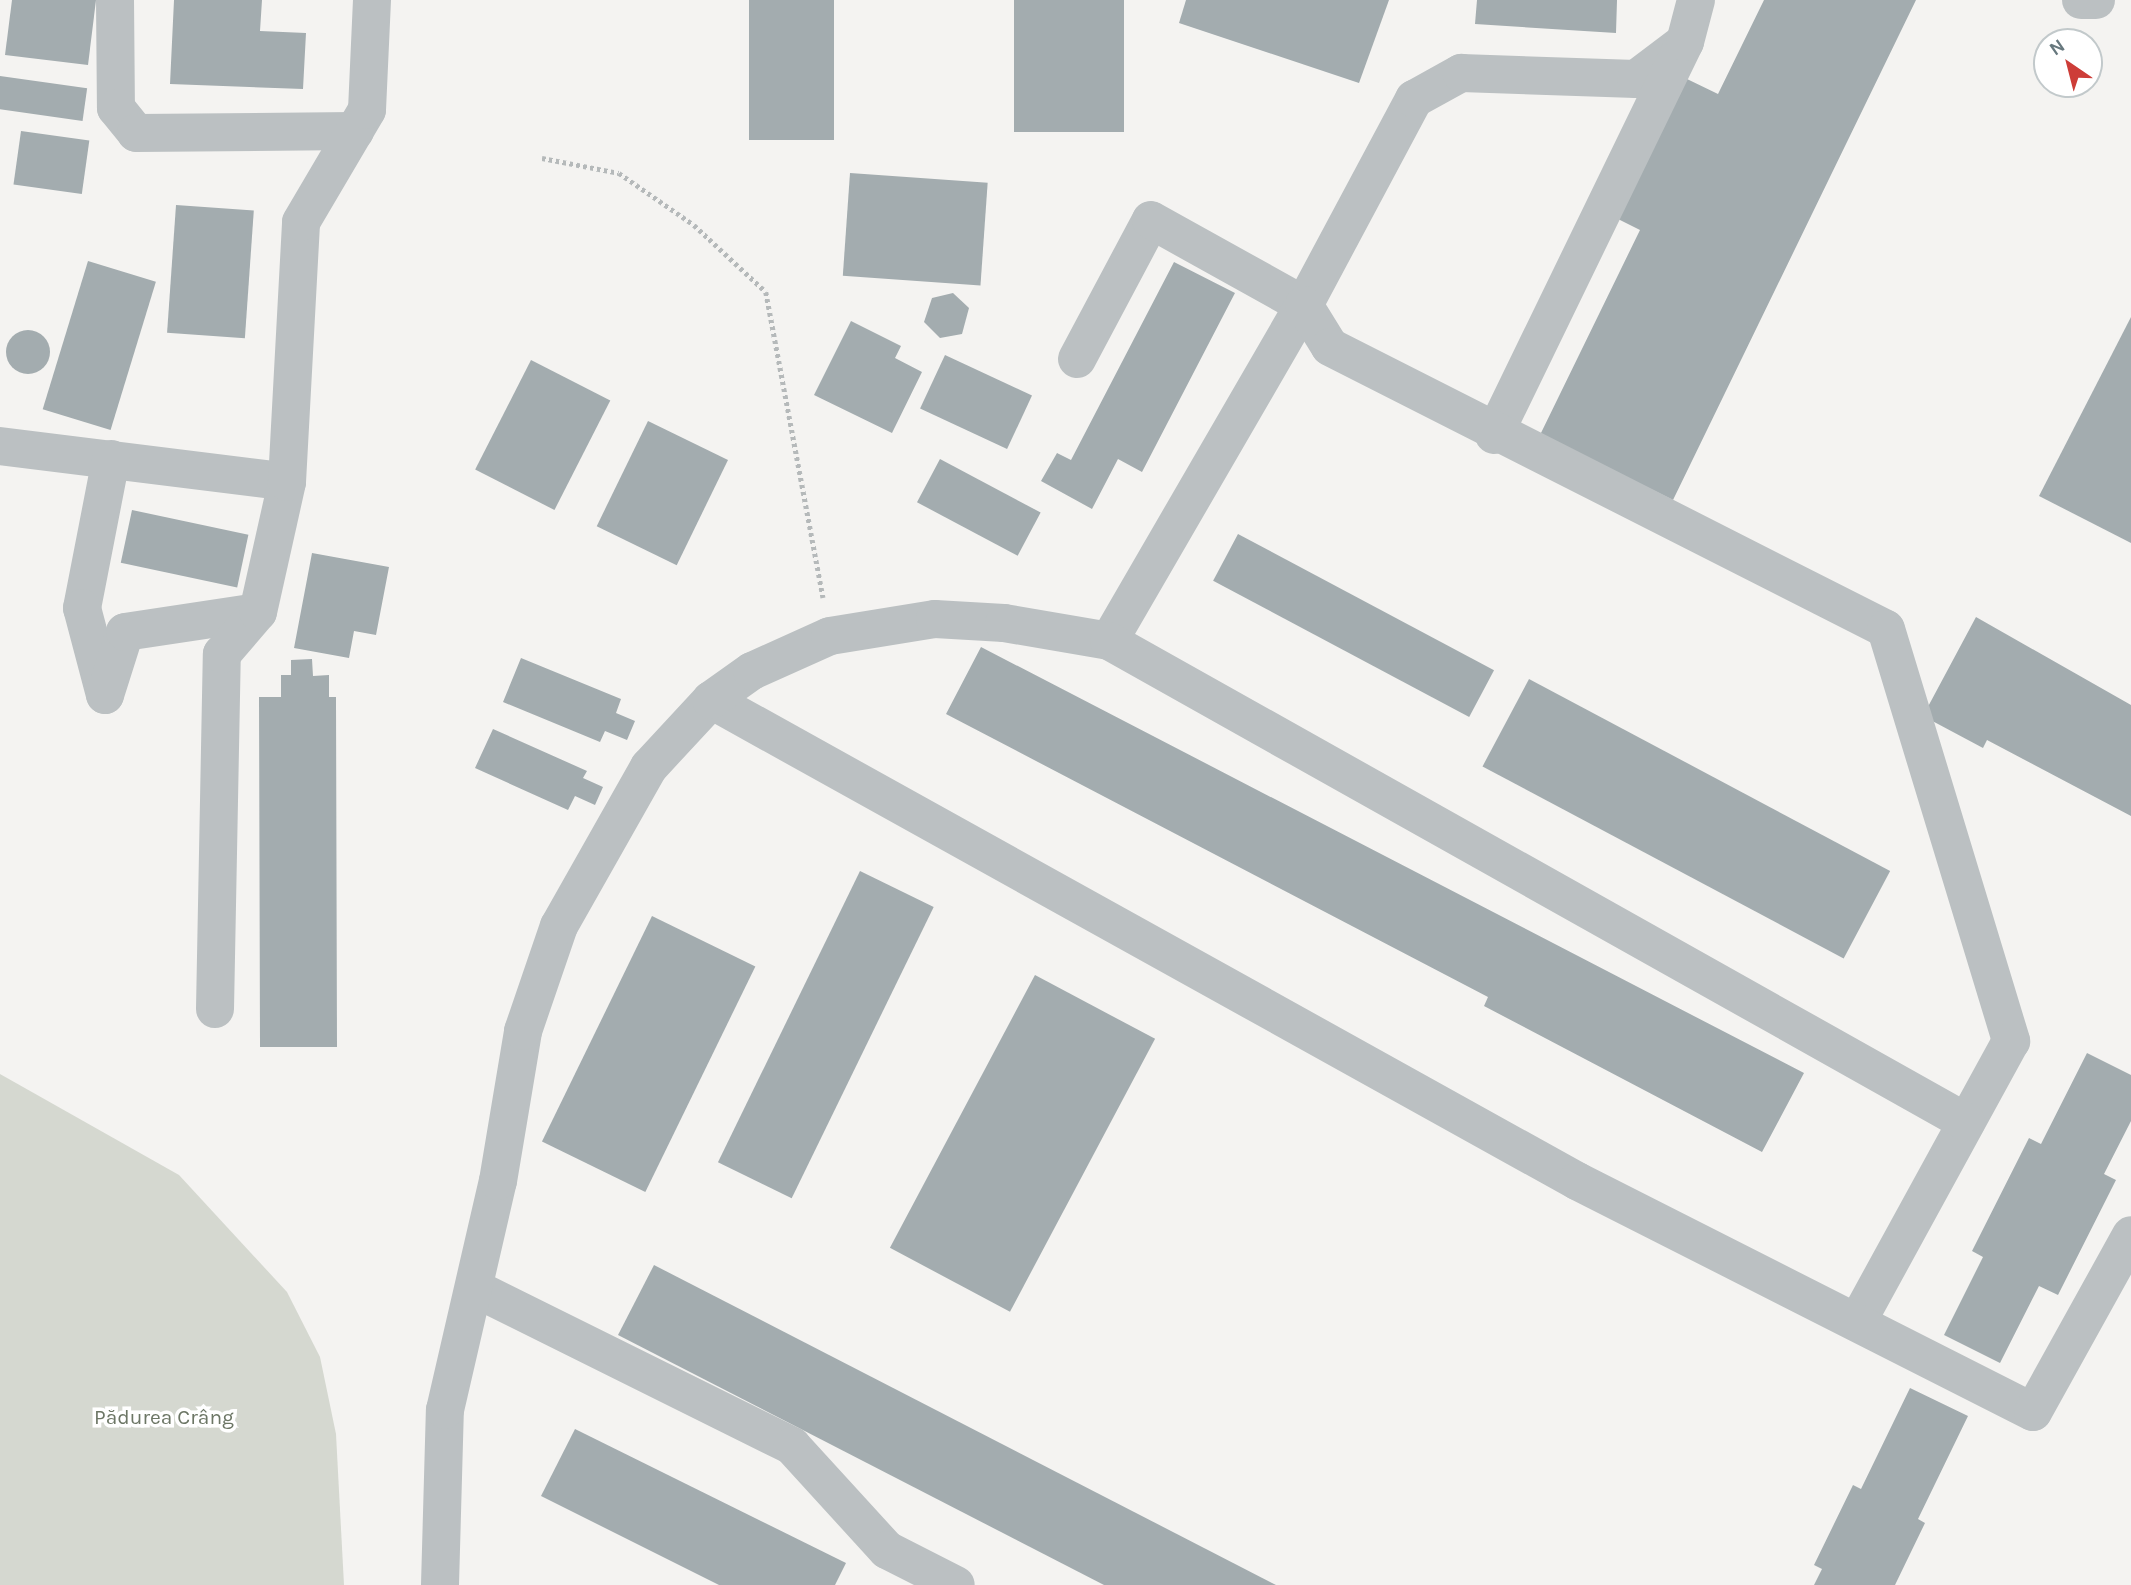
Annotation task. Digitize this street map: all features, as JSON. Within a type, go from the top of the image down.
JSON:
[{"type":"lane","points":[[115,0],[116,108],[136,133],[355,131]]},
{"type":"lane","points":[[222,654],[258,612],[288,482],[301,222],[367,110],[372,0]]},
{"type":"lane","points":[[1494,435],[1685,42],[1696,0]]},
{"type":"lane","points":[[2081,0],[2096,0]]},
{"type":"lane","points":[[1109,642],[1304,305],[1414,99],[1461,73],[1636,79],[1685,42]]},
{"type":"lane","points":[[1077,359],[1151,220],[1304,305],[1329,347],[1494,435],[1886,629],[2011,1041],[1858,1321]]},
{"type":"lane","points":[[0,446],[288,482]]},
{"type":"lane","points":[[111,459],[82,608],[104,695],[125,632]]},
{"type":"lane","points":[[82,608],[125,632],[201,617],[258,612]]},
{"type":"lane","points":[[201,617],[222,654],[215,1009]]},
{"type":"lane","points":[[440,1585],[445,1410],[474,1288],[523,1031],[559,926],[649,767],[711,700],[752,671],[830,636],[935,620],[1004,623],[1109,642],[1966,1122]]},
{"type":"lane","points":[[711,700],[1577,1181],[2033,1412],[2131,1235]]},
{"type":"lane","points":[[474,1288],[792,1446],[887,1550],[956,1585]]},
{"type":"path","points":[[541,158],[619,173],[694,225],[766,292],[830,636]]},
{"type":"green space","name":"Pădurea Crâng","points":[[0,1074],[179,1175],[287,1292],[320,1357],[336,1434],[344,1585],[0,1585]]},
{"type":"building","points":[[12,0],[96,0],[88,65],[5,55]]},
{"type":"building","points":[[174,0],[262,0],[260,31],[306,33],[303,89],[170,84]]},
{"type":"building","points":[[749,0],[834,0],[834,140],[749,140]]},
{"type":"building","points":[[1014,0],[1124,0],[1124,132],[1014,132]]},
{"type":"building","points":[[1186,0],[1389,0],[1359,83],[1179,23]]},
{"type":"building","points":[[1477,0],[1617,0],[1616,33],[1475,24]]},
{"type":"building","points":[[1764,0],[1916,0],[1673,500],[1540,435],[1640,230],[1616,218],[1687,79],[1718,94]]},
{"type":"building","points":[[0,76],[87,88],[83,121],[0,109]]},
{"type":"building","points":[[21,131],[89,141],[82,194],[13,184]]},
{"type":"building","points":[[850,173],[988,183],[980,285],[843,276]]},
{"type":"building","points":[[176,205],[254,210],[245,338],[167,333]]},
{"type":"building","points":[[88,261],[156,282],[111,430],[43,409]]},
{"type":"building","points":[[1174,262],[1235,293],[1142,472],[1118,459],[1092,509],[1041,481],[1057,453],[1071,460]]},
{"type":"building","points":[[953,293],[969,308],[962,334],[940,338],[924,322],[932,298]]},
{"type":"building","points":[[2131,317],[2131,543],[2039,496]]},
{"type":"building","points":[[851,321],[901,346],[895,358],[922,372],[892,433],[814,395]]},
{"type":"building","points":[[28,330],[43,337],[50,352],[43,367],[28,374],[13,367],[6,352],[13,337]]},
{"type":"building","points":[[945,355],[1032,396],[1007,449],[920,408]]},
{"type":"building","points":[[531,360],[610,400],[554,510],[475,470]]},
{"type":"building","points":[[648,421],[728,460],[677,565],[597,526]]},
{"type":"building","points":[[940,459],[1041,513],[1018,556],[917,502]]},
{"type":"building","points":[[132,510],[248,535],[237,588],[121,563]]},
{"type":"building","points":[[1238,534],[1494,670],[1469,717],[1213,581]]},
{"type":"building","points":[[312,553],[389,567],[376,635],[354,631],[349,658],[294,648]]},
{"type":"building","points":[[1976,617],[2131,705],[2131,816],[1987,740],[1983,748],[1923,716]]},
{"type":"building","points":[[981,647],[1804,1073],[1762,1152],[1484,1006],[1488,997],[946,714]]},
{"type":"building","points":[[521,658],[621,699],[616,713],[635,721],[627,740],[605,731],[600,742],[503,702]]},
{"type":"building","points":[[312,659],[313,676],[329,675],[329,697],[336,697],[337,1047],[260,1047],[259,697],[281,697],[281,675],[291,675],[291,660]]},
{"type":"building","points":[[1529,679],[1890,871],[1844,958],[1483,766]]},
{"type":"building","points":[[493,729],[587,771],[583,778],[603,787],[595,805],[575,796],[568,810],[475,768]]},
{"type":"building","points":[[860,871],[934,907],[792,1198],[718,1162]]},
{"type":"building","points":[[652,916],[755,966],[645,1192],[542,1142]]},
{"type":"building","points":[[1035,975],[1155,1039],[1010,1312],[890,1248]]},
{"type":"building","points":[[2087,1053],[2131,1075],[2131,1121],[2104,1174],[2116,1180],[2058,1295],[2039,1286],[2000,1363],[1944,1335],[1983,1257],[1972,1251],[2029,1138],[2041,1144]]},
{"type":"building","points":[[654,1265],[1276,1585],[1104,1585],[618,1335]]},
{"type":"building","points":[[1910,1388],[1968,1416],[1918,1519],[1925,1523],[1895,1585],[1814,1585],[1822,1569],[1814,1565],[1853,1485],[1861,1489]]},
{"type":"building","points":[[575,1429],[846,1563],[835,1585],[719,1585],[541,1496]]}]
